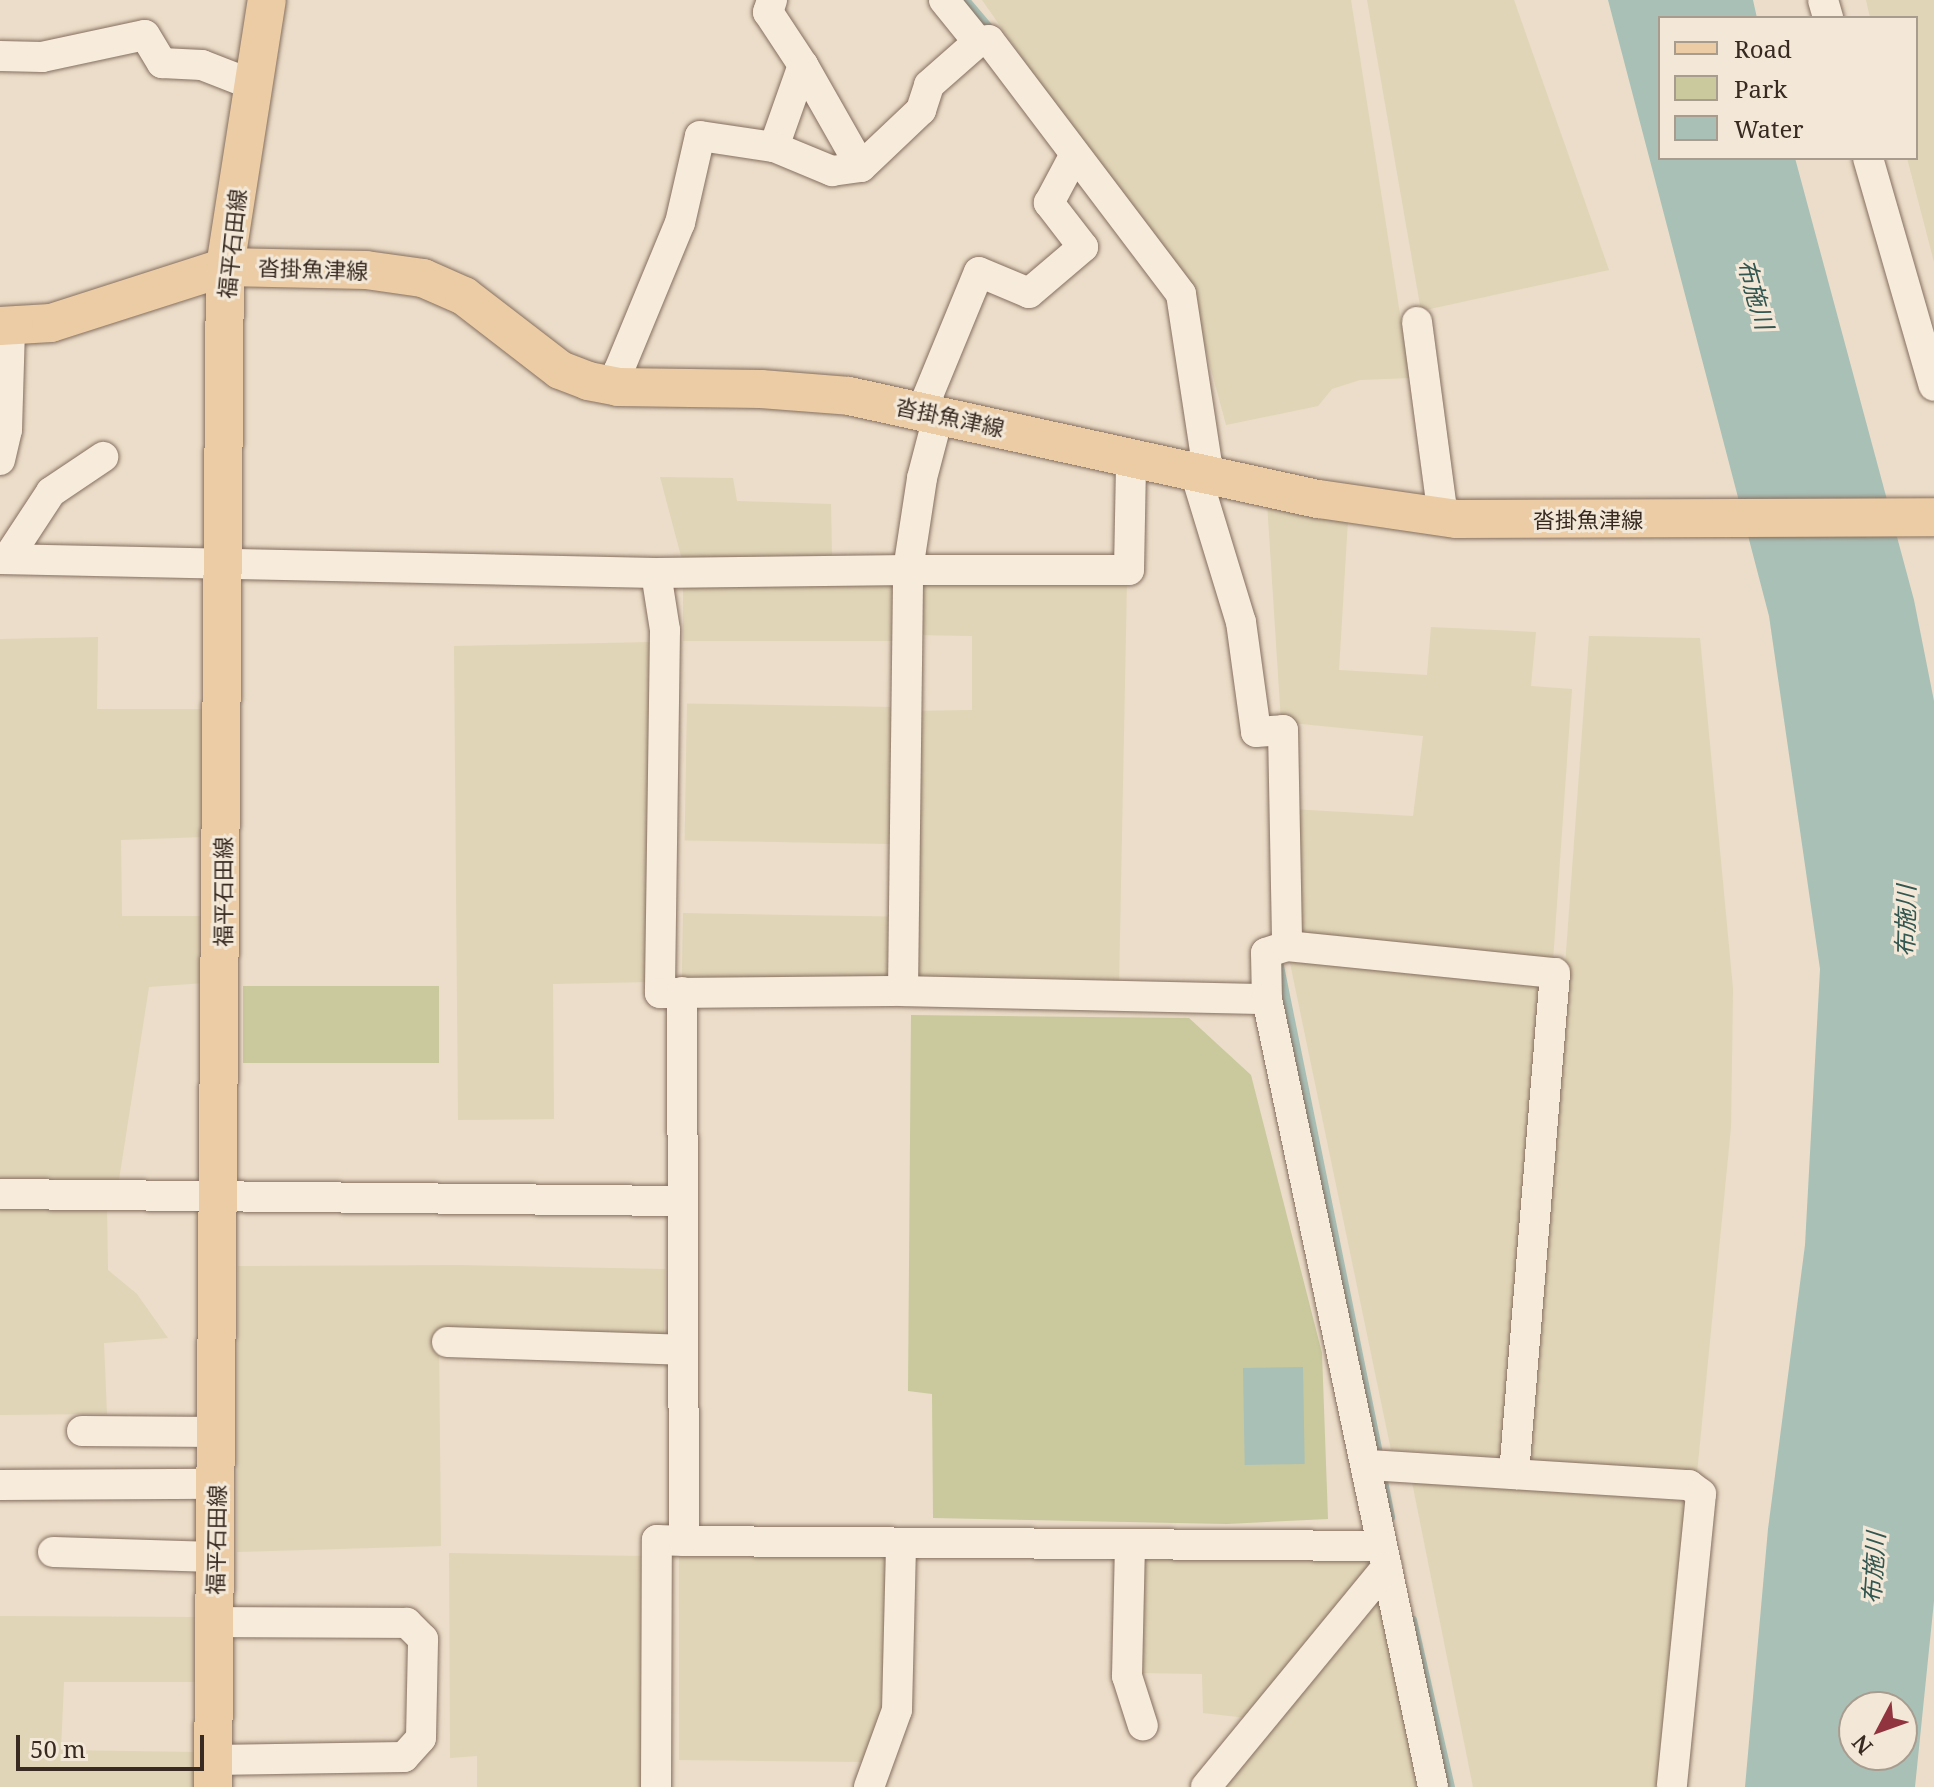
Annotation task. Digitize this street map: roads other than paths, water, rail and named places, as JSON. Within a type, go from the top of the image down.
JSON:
[{"type":"main road","name":"福平石田線","points":[[213,1773],[221,1197],[225,267],[267,0]]},
{"type":"main road","name":"沓掛魚津線","points":[[5,326],[51,323],[225,267],[300,265],[423,278],[464,296],[560,370],[618,387],[761,389],[849,396],[1203,476],[1443,517],[1723,521],[1934,517]]},
{"type":"street","points":[[772,0],[768,12],[803,65],[861,167]]},
{"type":"street","points":[[944,0],[978,42]]},
{"type":"street","points":[[0,56],[42,57],[145,35],[162,63],[202,65],[253,85]]},
{"type":"street","points":[[618,387],[619,370],[680,223],[700,136],[774,147],[832,171],[861,167],[921,110],[929,85],[978,42],[989,40],[1181,294],[1203,476],[1241,622],[1256,732],[1283,730],[1287,946]]},
{"type":"street","points":[[774,147],[803,65]]},
{"type":"street","points":[[903,991],[908,570],[930,412],[979,272],[1029,293],[1083,247],[1049,203],[1075,154]]},
{"type":"street","points":[[1869,160],[1934,386]]},
{"type":"street","points":[[1417,322],[1443,517]]},
{"type":"street","points":[[0,460],[7,430],[5,326]]},
{"type":"street","points":[[4,559],[51,492],[103,457]]},
{"type":"street","points":[[4,559],[225,561],[656,573],[1129,570],[1131,461]]},
{"type":"street","points":[[656,573],[665,630],[660,993],[903,991],[1267,999]]},
{"type":"street","points":[[1433,1787],[1384,1556],[1369,1465],[1267,999],[1266,953],[1287,946],[1555,973],[1514,1474]]},
{"type":"street","points":[[682,992],[684,1541]]},
{"type":"street","points":[[0,1194],[681,1201]]},
{"type":"street","points":[[447,1342],[682,1350]]},
{"type":"street","points":[[82,1431],[217,1432]]},
{"type":"street","points":[[1369,1465],[1689,1485],[1701,1494],[1672,1787]]},
{"type":"street","points":[[0,1485],[216,1484]]},
{"type":"street","points":[[656,1787],[657,1540],[1130,1544],[1384,1556]]},
{"type":"street","points":[[869,1787],[897,1710],[901,1544]]},
{"type":"street","points":[[1130,1544],[1127,1676],[1143,1726]]},
{"type":"street","points":[[53,1552],[215,1557]]},
{"type":"street","points":[[1206,1787],[1384,1556]]},
{"type":"street","points":[[213,1773],[404,1757],[421,1738],[423,1639],[407,1623],[215,1622]]},
{"type":"water","name":"布施川","points":[[1608,0],[1753,0],[1757,16],[1658,16],[1658,160],[1796,160],[1914,600],[1934,701],[1934,1601],[1918,1758],[1918,1691],[1838,1691],[1838,1771],[1917,1771],[1915,1787],[1745,1787],[1768,1529],[1805,1245],[1820,969],[1769,616]]},
{"type":"water","points":[[1303,1367],[1305,1464],[1245,1465],[1243,1368]]},
{"type":"waterway","points":[[966,0],[994,33]]},
{"type":"waterway","points":[[1280,966],[1380,1458]]},
{"type":"waterway","points":[[1382,1471],[1391,1517]]},
{"type":"waterway","points":[[1413,1620],[1451,1787]]}]
